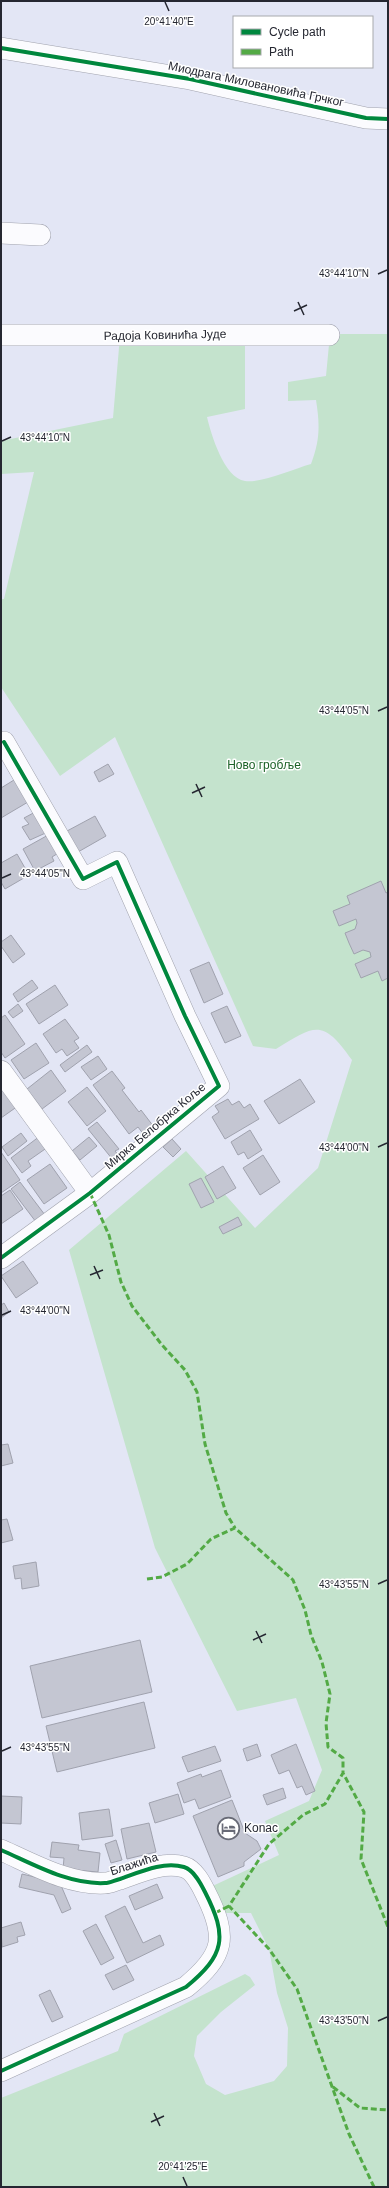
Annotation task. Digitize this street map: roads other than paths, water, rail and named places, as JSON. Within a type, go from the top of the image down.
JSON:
[{"type":"street","name":"Миодрага Миловановића Грчког","points":[[1,48],[190,79],[366,118],[388,119]]},
{"type":"street","points":[[1,232],[40,235]]},
{"type":"street","name":"Радоја Ковинића Јуде","points":[[1,335],[329,335]]},
{"type":"street","name":"Мирка Белобрка Коље","points":[[4,742],[83,879],[117,862],[185,1016],[219,1086],[90,1193],[4,1248]]},
{"type":"street","points":[[1,1071],[90,1193]]},
{"type":"street","name":"Блажића","points":[[1,1850],[55,1874],[80,1881],[106,1883],[167,1864],[186,1868],[196,1877],[204,1890],[215,1913],[220,1930],[215,1957],[206,1970],[186,1986],[1,2071]]},
{"type":"place","name":"Konac","points":[[229,1828]]},
{"type":"park label","name":"Ново гробље","points":[[264,765]]}]
